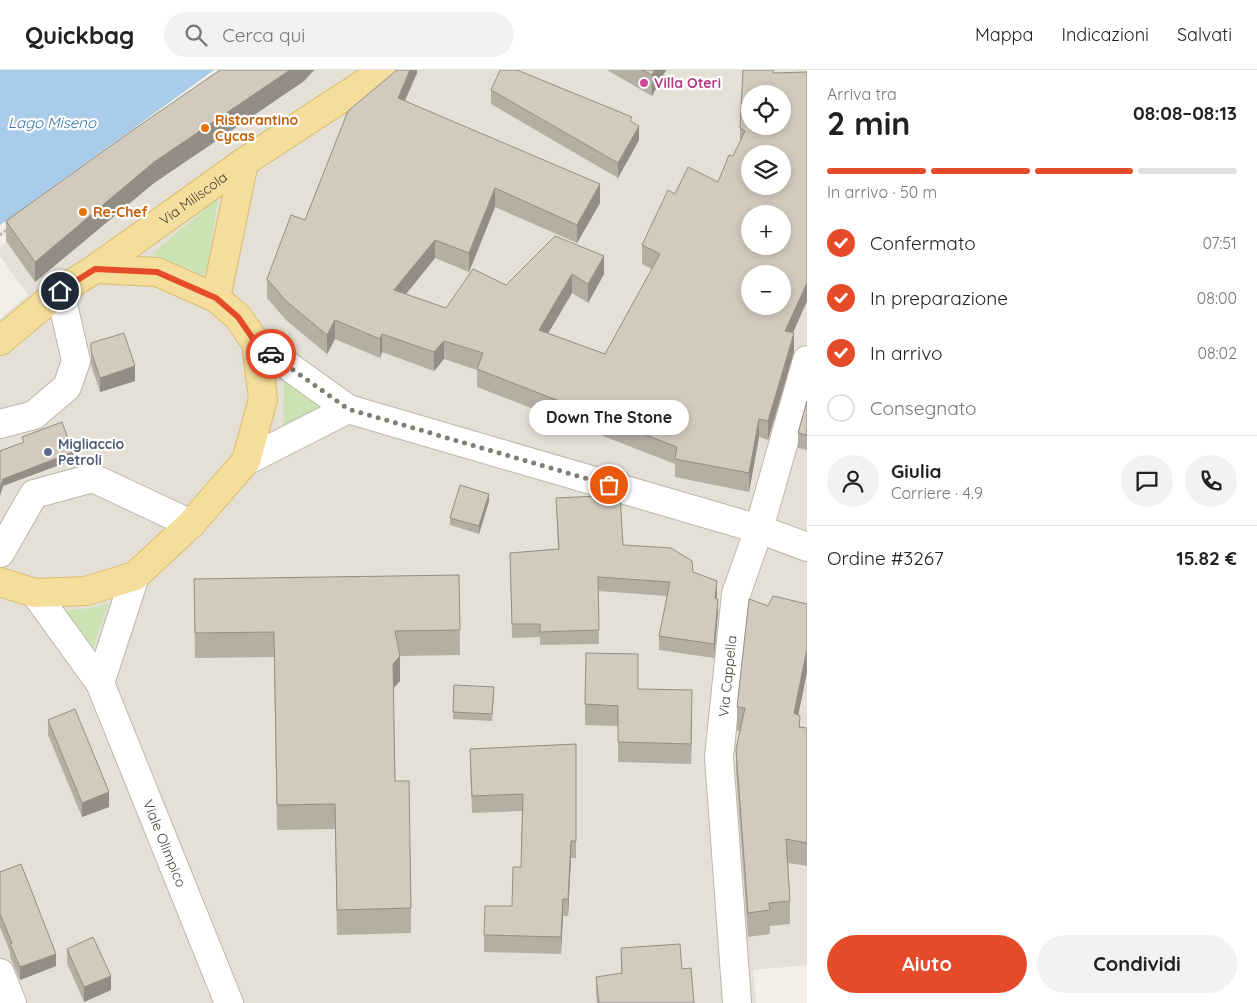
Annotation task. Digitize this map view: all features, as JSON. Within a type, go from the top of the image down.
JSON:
[{"type":"main road","name":"Via Miliscola","points":[[0,341],[60,291],[95,269],[244,162],[385,70]]},
{"type":"main road","name":"Via Miliscola","points":[[216,298],[244,162]]},
{"type":"main road","points":[[0,582],[35,594],[86,591],[135,576],[191,524],[246,461],[263,399],[256,343],[238,317],[216,298],[157,272],[95,269]]},
{"type":"street","points":[[0,424],[38,426],[67,386],[76,361],[60,291]]},
{"type":"street","points":[[256,343],[348,409],[759,529],[807,547]]},
{"type":"street","name":"Via Cappella","points":[[737,1003],[719,757],[736,594],[759,529],[807,360]]},
{"type":"street","points":[[246,461],[348,409]]},
{"type":"street","points":[[0,553],[34,494],[59,477],[93,478],[191,524]]},
{"type":"street","points":[[100,683],[135,576]]},
{"type":"street","name":"Viale Olimpico","points":[[35,594],[100,683],[229,1003]]},
{"type":"street","points":[[0,973],[12,1003]]},
{"type":"path","points":[[0,235],[12,226]]},
{"type":"shaded area","points":[[259,70],[807,70],[807,965],[753,970],[756,1003],[0,1003],[0,319],[28,295],[0,256],[0,247]]},
{"type":"green space","points":[[218,198],[206,276],[152,254]]},
{"type":"green space","points":[[284,377],[328,410],[283,426]]},
{"type":"green space","points":[[108,603],[93,648],[64,611],[98,607]]},
{"type":"water","name":"Lago Miseno","points":[[0,70],[214,70],[0,225]]},
{"type":"building","points":[[220,70],[290,70],[154,162],[35,262],[6,221]]},
{"type":"building","points":[[397,70],[410,70],[398,98],[600,184],[577,225],[495,188],[469,253],[435,240],[394,290],[446,308],[473,269],[506,285],[555,236],[604,256],[588,284],[572,274],[539,330],[605,354],[660,254],[642,245],[668,190],[675,194],[688,167],[718,182],[729,155],[733,156],[743,135],[791,135],[791,85],[742,85],[743,70],[773,70],[773,73],[807,72],[807,283],[785,331],[794,333],[768,421],[759,419],[749,473],[675,459],[677,447],[477,369],[483,353],[444,341],[434,352],[382,334],[380,339],[335,320],[327,335],[286,301],[267,279],[291,215],[305,220],[348,111]]},
{"type":"building","points":[[500,70],[517,70],[632,117],[630,121],[639,126],[618,163],[491,90]]},
{"type":"building","points":[[642,70],[655,70],[652,75]]},
{"type":"building","points":[[124,333],[135,366],[100,378],[91,351],[91,343]]},
{"type":"building","points":[[807,401],[807,435],[798,433]]},
{"type":"building","points":[[62,422],[73,452],[3,479],[0,489],[0,451],[24,442],[22,437]]},
{"type":"building","points":[[460,485],[489,494],[479,526],[450,518]]},
{"type":"building","points":[[620,495],[623,545],[671,548],[692,561],[693,572],[717,581],[715,598],[718,599],[714,644],[659,636],[670,582],[598,577],[599,630],[540,632],[540,624],[512,624],[510,553],[559,549],[556,498]]},
{"type":"building","points":[[459,575],[460,630],[395,631],[400,656],[393,664],[395,781],[409,781],[411,908],[337,910],[335,804],[277,805],[274,632],[195,633],[194,579]]},
{"type":"building","points":[[773,596],[807,604],[807,649],[794,713],[800,716],[799,727],[807,728],[807,843],[786,839],[790,901],[769,903],[770,910],[748,913],[736,749],[745,708],[737,707],[749,599],[768,606]]},
{"type":"building","points":[[586,653],[638,654],[638,689],[692,690],[691,744],[618,742],[618,706],[585,704]]},
{"type":"building","points":[[454,685],[494,687],[492,714],[453,712]]},
{"type":"building","points":[[75,709],[109,792],[82,803],[48,720]]},
{"type":"building","points":[[576,744],[576,841],[571,841],[568,899],[563,899],[561,937],[484,935],[485,906],[512,906],[513,867],[521,867],[523,794],[472,796],[470,749]]},
{"type":"building","points":[[21,864],[56,954],[20,967],[0,914],[0,872]]},
{"type":"building","points":[[93,937],[111,976],[84,987],[67,949]]},
{"type":"building","points":[[680,944],[682,969],[691,968],[694,1003],[599,1003],[596,977],[622,973],[621,948]]},
{"type":"way so far","points":[[271,354],[348,409],[609,485]]},
{"type":"place","name":"Villa Oteri","points":[[644,83]]},
{"type":"place","name":"Ristorantino Cycas","points":[[205,128]]},
{"type":"place","name":"Re-Chef","points":[[83,212]]},
{"type":"place","name":"Migliaccio Petroli","points":[[48,452]]},
{"type":"place","name":"Down The Stone","points":[[609,485]]},
{"type":"route","points":[[60,291],[95,269],[157,272],[216,298],[238,317],[256,343],[271,354]]}]
